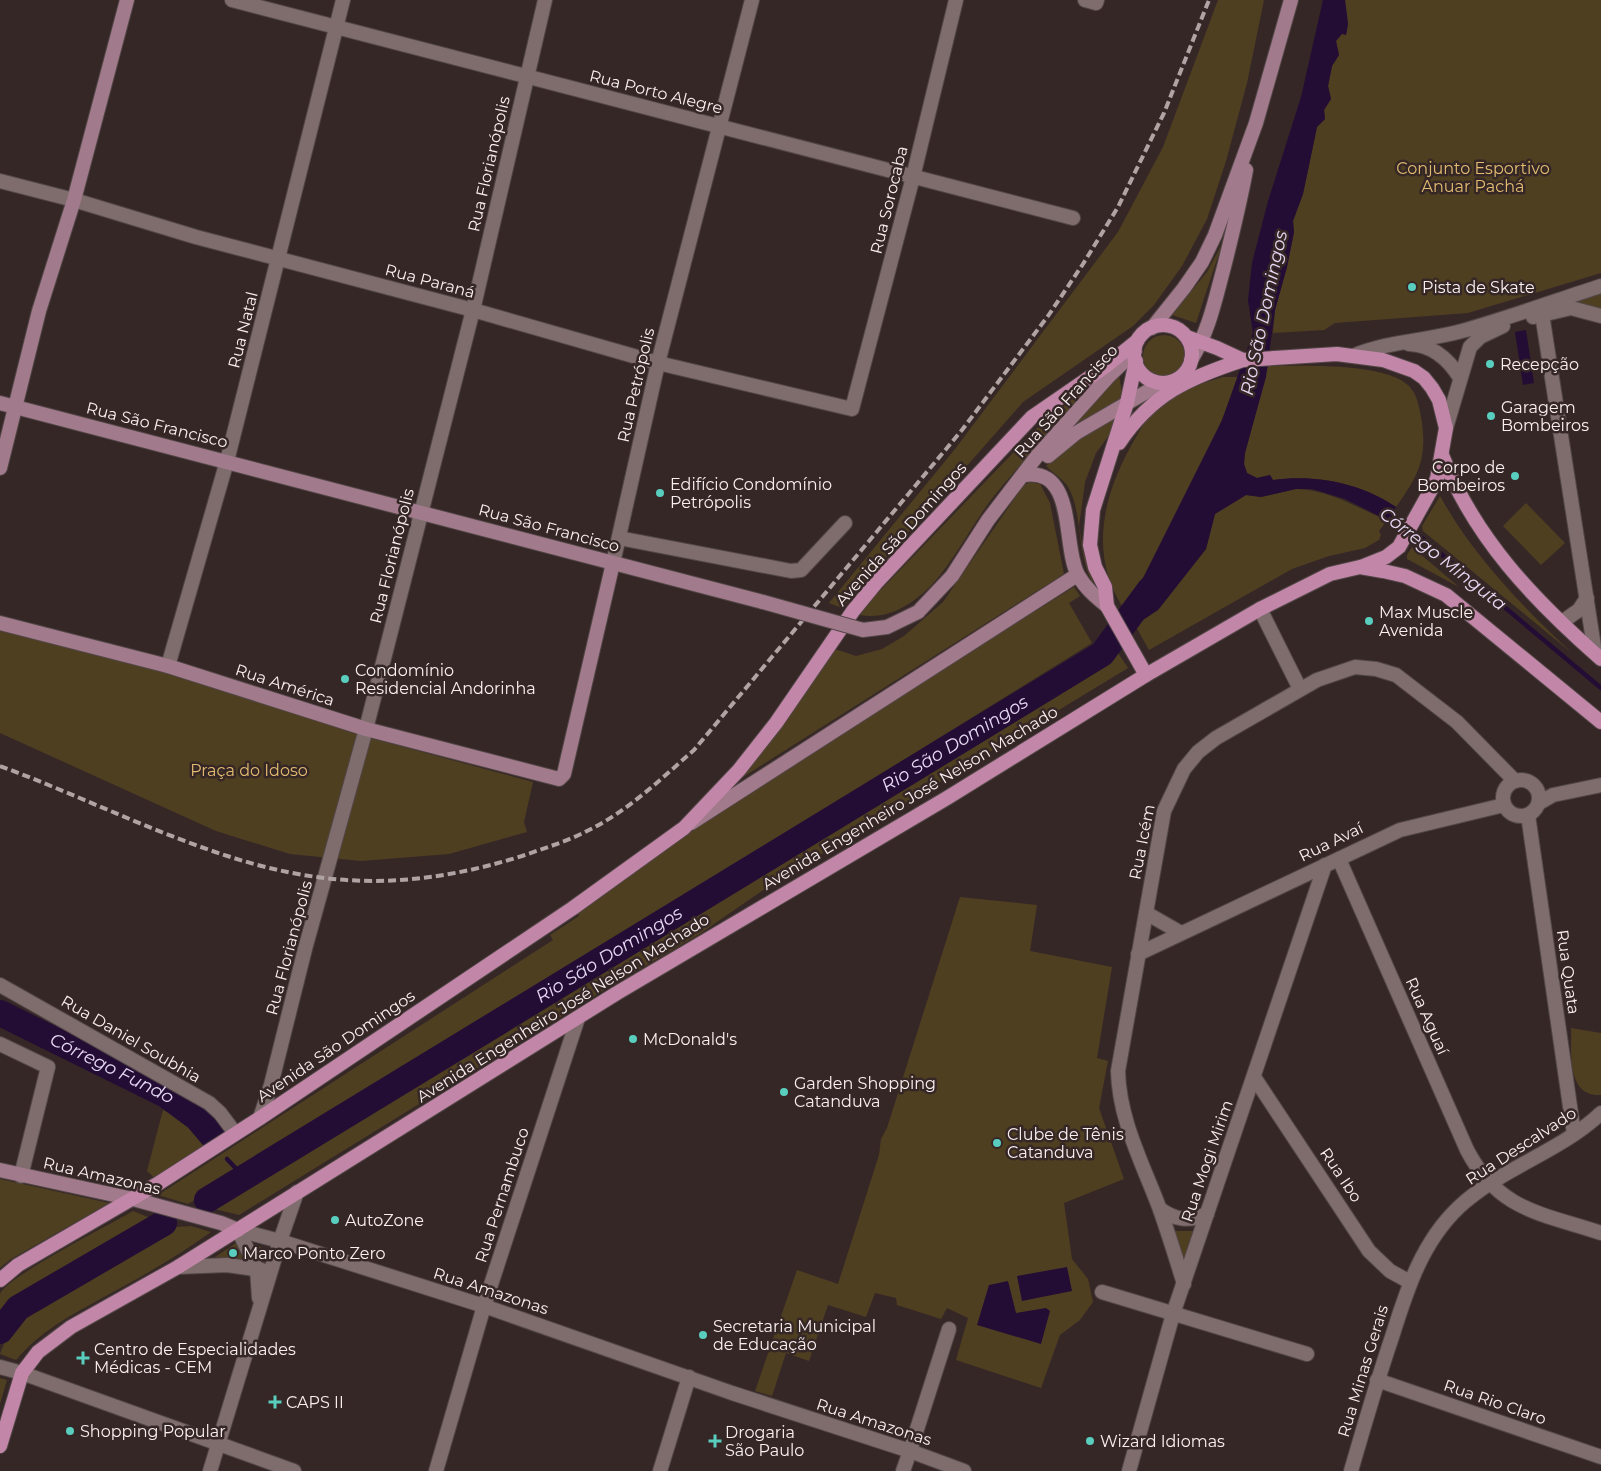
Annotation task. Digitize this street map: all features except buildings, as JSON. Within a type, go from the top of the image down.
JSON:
[{"type":"main road","points":[[0,468],[40,311],[74,200],[127,0]]},
{"type":"main road","points":[[1136,351],[1137,368],[1149,381],[1160,384],[1178,378],[1186,371],[1202,342],[1235,224],[1256,123],[1291,0]]},
{"type":"main road","points":[[1146,675],[1107,606],[1104,587],[1095,567],[1090,538],[1097,492],[1127,403],[1136,351],[1202,262],[1215,235],[1256,123]]},
{"type":"main road","points":[[1152,328],[1170,326],[1180,330],[1187,337],[1243,360]]},
{"type":"main road","points":[[1187,337],[1191,360]]},
{"type":"main road","name":"Rua São Francisco","points":[[0,403],[421,512],[863,630],[893,625],[918,612],[952,576],[988,520],[1037,456],[1108,377],[1136,351]]},
{"type":"main road","name":"Avenida São Domingos","points":[[684,828],[739,770],[776,723],[853,611],[876,583],[1032,417],[1106,366],[1136,351]]},
{"type":"main road","points":[[1111,454],[1134,420],[1154,402],[1190,380],[1243,360],[1337,354],[1400,365],[1424,378],[1439,400],[1446,428],[1442,454],[1437,479],[1424,506],[1399,547],[1386,558],[1360,567]]},
{"type":"main road","name":"Rua São Francisco","points":[[1024,475],[1076,433],[1160,384]]},
{"type":"main road","points":[[1442,454],[1451,478],[1476,523],[1521,583],[1540,604],[1598,656]]},
{"type":"main road","points":[[1024,475],[1038,473],[1046,477],[1056,487],[1064,506],[1077,575],[1090,593],[1107,606]]},
{"type":"main road","name":"Rua Petrópolis","points":[[560,779],[564,774],[614,563]]},
{"type":"main road","name":"Avenida Engenheiro José Nelson Machado","points":[[238,1230],[578,1018],[954,794],[1146,675],[1260,609],[1330,574],[1360,567],[1405,576],[1446,595],[1601,722]]},
{"type":"main road","name":"Avenida São Domingos","points":[[0,1280],[18,1265],[133,1199],[260,1118],[573,908],[684,828],[1077,575]]},
{"type":"main road","name":"Rua América","points":[[0,623],[168,666],[366,729],[560,779]]},
{"type":"main road","name":"Rua Amazonas","points":[[0,1170],[133,1199],[222,1223],[238,1230]]},
{"type":"main road","points":[[0,1446],[11,1370],[71,1327],[178,1267],[238,1230]]},
{"type":"street","name":"Rua Porto Alegre","points":[[232,0],[1073,218]]},
{"type":"street","name":"Rua Natal","points":[[168,666],[227,461],[343,0]]},
{"type":"street","name":"Rua Florianópolis","points":[[260,1118],[366,729],[473,310],[544,0]]},
{"type":"street","name":"Rua Petrópolis","points":[[614,563],[658,362],[752,0]]},
{"type":"street","name":"Rua Sorocaba","points":[[852,409],[913,177],[956,0]]},
{"type":"street","name":"Rua Paraná","points":[[0,181],[74,200],[279,260],[473,310],[658,362],[852,409]]},
{"type":"street","points":[[1353,356],[1377,346],[1399,344],[1461,331],[1601,286]]},
{"type":"street","points":[[1446,428],[1470,347],[1480,337],[1492,330],[1542,314],[1571,308],[1601,316]]},
{"type":"street","points":[[1542,314],[1598,656]]},
{"type":"street","points":[[1399,344],[1416,345],[1434,351],[1444,357],[1460,378]]},
{"type":"street","points":[[619,538],[791,572],[801,570],[845,523]]},
{"type":"street","points":[[1562,622],[1579,610],[1587,598]]},
{"type":"street","points":[[1260,609],[1300,690]]},
{"type":"street","name":"Rua Icém","points":[[1184,1284],[1160,1209],[1125,1121],[1119,1096],[1118,1071],[1164,811],[1184,769],[1198,752],[1216,738],[1317,680],[1354,667],[1376,668],[1396,675],[1457,722],[1515,781]]},
{"type":"street","points":[[1553,795],[1537,788],[1527,780],[1515,781],[1504,791],[1504,805],[1514,815],[1528,815],[1539,803],[1553,795],[1601,785]]},
{"type":"street","points":[[1537,788],[1539,803]]},
{"type":"street","name":"Rua Avaí","points":[[1138,954],[1400,830],[1504,805]]},
{"type":"street","name":"Rua Quata","points":[[1528,815],[1574,1134]]},
{"type":"street","name":"Rua Aguaí","points":[[1339,858],[1467,1150],[1478,1170],[1489,1184],[1505,1198],[1529,1209],[1601,1233]]},
{"type":"street","name":"Rua Mogi Mirim","points":[[1129,1471],[1174,1314],[1325,865]]},
{"type":"street","points":[[1146,914],[1181,933]]},
{"type":"street","name":"Rua Daniel Soubhia","points":[[0,986],[208,1103],[220,1113],[235,1134]]},
{"type":"street","name":"Rua Pernambuco","points":[[436,1471],[484,1306],[578,1018]]},
{"type":"street","points":[[0,1044],[48,1067],[21,1176]]},
{"type":"street","name":"Rua Ibo","points":[[1254,1077],[1370,1250],[1390,1271],[1410,1282]]},
{"type":"street","name":"Rua Descalvado","points":[[1410,1282],[1420,1258],[1441,1228],[1459,1207],[1489,1184],[1574,1134],[1601,1112]]},
{"type":"street","points":[[210,1471],[280,1241],[297,1192]]},
{"type":"street","points":[[1160,1209],[1168,1215],[1182,1219],[1198,1218],[1207,1214]]},
{"type":"street","points":[[238,1230],[257,1269],[260,1286],[254,1328]]},
{"type":"street","name":"Rua Amazonas","points":[[238,1230],[280,1241],[484,1306],[732,1393],[910,1451],[964,1471]]},
{"type":"street","points":[[178,1267],[226,1265],[272,1272]]},
{"type":"street","name":"Rua Minas Gerais","points":[[1351,1471],[1377,1380],[1410,1282]]},
{"type":"street","points":[[1102,1292],[1307,1354]]},
{"type":"street","points":[[904,1471],[949,1329]]},
{"type":"street","points":[[11,1370],[294,1471]]},
{"type":"street","points":[[660,1471],[689,1377]]},
{"type":"street","name":"Rua Rio Claro","points":[[1377,1380],[1601,1458]]},
{"type":"green space","points":[[1218,0],[1264,0],[1247,83],[1226,161],[1207,219],[1182,266],[1154,305],[1133,326],[1023,402],[842,608],[829,603],[955,449],[1118,232],[1163,147]]},
{"type":"green space","name":"Conjunto Esportivo Anuar Pachá","points":[[1345,0],[1601,0],[1601,273],[1468,313],[1335,323],[1324,330],[1273,333],[1275,310],[1294,232],[1293,221],[1303,194],[1317,127],[1325,119],[1324,110],[1331,99],[1328,86],[1332,66],[1339,55],[1336,41],[1342,33],[1346,35],[1348,24]]},
{"type":"green space","points":[[1222,244],[1196,323],[1172,315],[1207,272]]},
{"type":"green space","points":[[1601,294],[1601,310],[1564,304]]},
{"type":"green space","points":[[1168,335],[1176,338],[1182,344],[1185,356],[1182,368],[1176,374],[1160,377],[1152,374],[1146,368],[1143,352],[1146,344],[1152,338]]},
{"type":"green space","points":[[1268,366],[1321,366],[1364,369],[1399,379],[1410,387],[1417,399],[1422,423],[1422,458],[1410,487],[1396,507],[1368,492],[1337,482],[1305,478],[1273,480],[1270,475],[1257,478],[1247,473],[1244,464],[1245,453]]},
{"type":"green space","points":[[1119,375],[1123,398],[1070,430]]},
{"type":"green space","points":[[1223,377],[1239,377],[1201,467],[1126,612],[1114,592],[1103,550],[1106,508],[1112,487],[1131,446],[1150,415],[1160,404],[1186,389]]},
{"type":"green space","points":[[1079,394],[1082,397],[994,496],[951,561],[932,585],[915,600],[893,612],[877,616],[860,615],[872,599],[1040,425]]},
{"type":"green space","points":[[1118,416],[1112,431],[1096,453],[1085,482],[1079,525],[1075,505],[1066,484],[1046,466],[1070,443]]},
{"type":"green space","points":[[1030,482],[1040,484],[1050,503],[1064,574],[743,777],[832,648],[856,656],[882,649],[904,636],[943,602],[1024,485]]},
{"type":"green space","points":[[1296,489],[1332,496],[1387,520],[1379,531],[1381,535],[1379,540],[1365,548],[1329,556],[1292,569],[1149,650],[1135,625],[1158,610],[1206,549],[1215,514],[1246,495],[1261,497]]},
{"type":"green space","points":[[1440,496],[1483,560],[1535,617],[1572,653],[1423,531],[1422,526]]},
{"type":"green space","points":[[1526,503],[1565,543],[1541,565],[1503,526]]},
{"type":"green space","points":[[1080,532],[1083,550],[1094,585],[1084,560]]},
{"type":"green space","points":[[1412,547],[1459,587],[1407,559],[1407,555]]},
{"type":"green space","points":[[1074,587],[1080,596],[1069,603],[1092,643],[188,1204],[158,1195],[553,940],[550,935],[579,916],[577,911],[696,824]]},
{"type":"green space","name":"Praça do Idoso","points":[[0,631],[165,671],[359,735],[533,782],[524,822],[527,832],[449,854],[361,861],[290,854],[216,831],[0,733]]},
{"type":"green space","points":[[1118,653],[1128,668],[769,886],[701,933],[606,989],[239,1215],[207,1207],[755,868]]},
{"type":"green space","name":"Clube de Tênis Catanduva","points":[[960,897],[1037,905],[1030,951],[1112,967],[1097,1058],[1108,1061],[1099,1108],[1124,1179],[1064,1203],[1072,1259],[1088,1279],[1093,1302],[1080,1320],[1060,1335],[1041,1388],[956,1360],[968,1318],[947,1308],[941,1319],[897,1305],[896,1298],[875,1293],[866,1317],[828,1305],[809,1361],[786,1353],[772,1396],[755,1391],[797,1270],[838,1284],[879,1155],[881,1139],[887,1128]]},
{"type":"green space","points":[[1571,1028],[1601,1033],[1601,1095],[1590,1094],[1582,1089],[1576,1081],[1573,1071]]},
{"type":"green space","points":[[163,1110],[177,1116],[195,1130],[208,1149],[158,1181],[147,1171]]},
{"type":"green space","points":[[0,1179],[109,1203],[11,1259],[0,1268]]},
{"type":"green space","points":[[133,1211],[155,1220],[14,1301],[0,1317],[0,1294],[7,1286],[39,1263]]},
{"type":"green space","points":[[191,1226],[211,1232],[158,1267],[56,1325],[36,1340],[16,1360],[0,1354],[7,1336],[21,1319],[45,1301],[176,1227]]},
{"type":"green space","points":[[1168,1231],[1195,1231],[1181,1274]]},
{"type":"green space","points":[[236,1243],[243,1259],[215,1257]]},
{"type":"green space","points":[[251,1244],[271,1251],[264,1263]]},
{"type":"green space","points":[[0,1378],[7,1380],[0,1404]]},
{"type":"water","points":[[1323,0],[1345,0],[1348,24],[1346,35],[1342,34],[1336,41],[1339,55],[1332,66],[1328,86],[1331,99],[1324,110],[1325,119],[1317,127],[1303,194],[1293,221],[1294,232],[1275,310],[1266,377],[1245,453],[1244,464],[1247,473],[1257,478],[1270,475],[1273,480],[1305,478],[1337,482],[1368,492],[1396,507],[1387,520],[1345,499],[1312,489],[1296,489],[1261,497],[1246,495],[1215,514],[1206,549],[1158,610],[1135,625],[1126,612],[1222,420],[1253,333],[1248,300],[1252,263],[1268,201],[1301,97]]},
{"type":"water","points":[[1526,330],[1534,383],[1523,385],[1515,332]]},
{"type":"water","points":[[1067,1267],[1072,1291],[1022,1301],[1017,1276]]},
{"type":"water","points":[[1008,1281],[1016,1313],[1046,1308],[1050,1311],[1041,1344],[977,1325],[989,1285]]},
{"type":"waterway","name":"Córrego Minguta","points":[[1388,512],[1416,533],[1601,688]]},
{"type":"waterway","name":"Rio São Domingos","points":[[207,1200],[1102,654],[1150,589]]},
{"type":"waterway","name":"Córrego Fundo","points":[[0,1013],[166,1095],[197,1118],[214,1138]]},
{"type":"waterway","points":[[227,1159],[244,1177]]},
{"type":"waterway","name":"Rio São Domingos","points":[[0,1331],[18,1308],[164,1223]]},
{"type":"railway","points":[[0,766],[190,843],[254,864],[323,878],[389,881],[454,873],[522,856],[565,841],[603,822],[644,793],[694,750],[962,430],[1048,316],[1118,207],[1164,113],[1209,0]]},
{"type":"place","name":"Pista de Skate","points":[[1412,287]]},
{"type":"place","name":"Recepção","points":[[1490,364]]},
{"type":"place","name":"Garagem Bombeiros","points":[[1491,416]]},
{"type":"place","name":"Corpo de Bombeiros","points":[[1515,476]]},
{"type":"place","name":"Edifício Condomínio Petrópolis","points":[[660,493]]},
{"type":"place","name":"Max Muscle Avenida","points":[[1369,621]]},
{"type":"place","name":"Condomínio Residencial Andorinha","points":[[345,679]]},
{"type":"place","name":"McDonald's","points":[[633,1039]]},
{"type":"place","name":"Garden Shopping Catanduva","points":[[784,1092]]},
{"type":"place","name":"Clube de Tênis Catanduva","points":[[997,1143]]},
{"type":"place","name":"AutoZone","points":[[335,1220]]},
{"type":"place","name":"Marco Ponto Zero","points":[[233,1253]]},
{"type":"place","name":"Secretaria Municipal de Educação","points":[[703,1335]]},
{"type":"place","name":"Centro de Especialidades Médicas - CEM","points":[[83,1358]]},
{"type":"place","name":"CAPS II","points":[[275,1402]]},
{"type":"place","name":"Shopping Popular","points":[[70,1431]]},
{"type":"place","name":"Drogaria São Paulo","points":[[715,1441]]},
{"type":"place","name":"Wizard Idiomas","points":[[1090,1441]]}]
